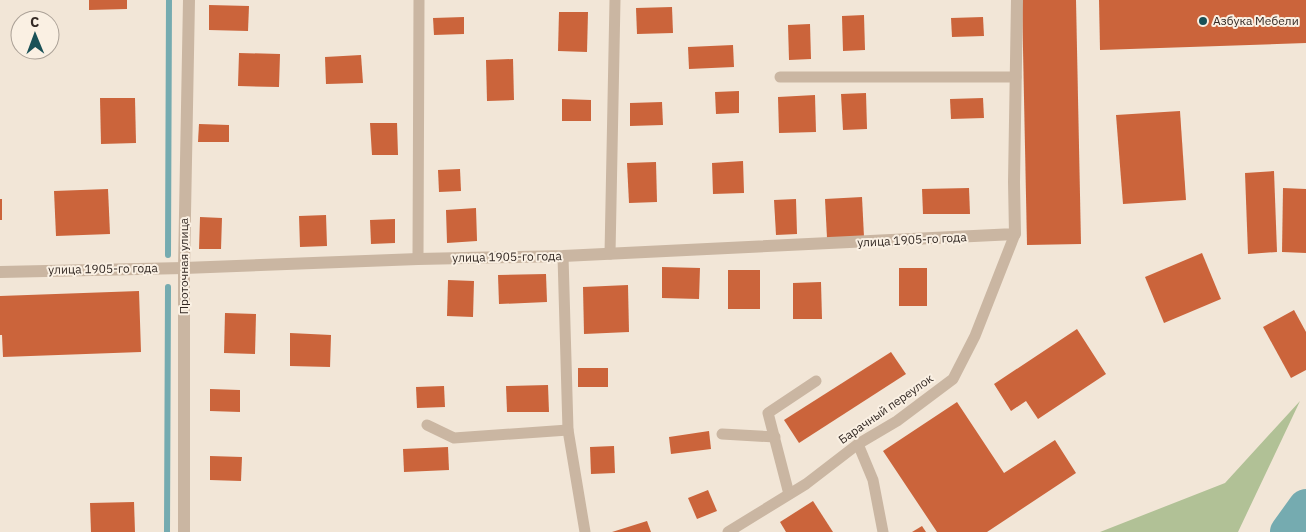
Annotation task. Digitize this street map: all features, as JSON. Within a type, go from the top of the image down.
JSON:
[{"type":"street","name":"Проточная улица","points":[[184,532],[184,268],[188,0]]},
{"type":"street","points":[[1015,234],[1017,0]]},
{"type":"street","name":"улица 1905-го года","points":[[0,272],[563,256],[1015,234]]},
{"type":"lane","points":[[418,259],[419,0]]},
{"type":"lane","points":[[610,254],[615,0]]},
{"type":"lane","points":[[780,77],[1016,76]]},
{"type":"lane","name":"Барачный переулок","points":[[728,532],[806,484],[858,444],[897,421],[953,379],[975,336],[1015,234]]},
{"type":"lane","points":[[563,256],[568,430],[585,532]]},
{"type":"lane","points":[[789,494],[768,413],[816,381]]},
{"type":"lane","points":[[427,425],[454,438],[568,430]]},
{"type":"lane","points":[[722,434],[775,437]]},
{"type":"lane","points":[[858,444],[873,480],[883,532]]},
{"type":"green space","points":[[1300,401],[1238,532],[1100,532],[1225,483]]},
{"type":"building","points":[[89,0],[127,0],[127,9],[89,10]]},
{"type":"building","points":[[1022,0],[1076,0],[1081,244],[1027,245]]},
{"type":"building","name":"Азбука Мебели","points":[[1099,0],[1306,0],[1306,43],[1100,50]]},
{"type":"building","points":[[209,5],[249,6],[248,31],[209,30]]},
{"type":"building","points":[[672,7],[673,33],[637,34],[636,8]]},
{"type":"building","points":[[559,12],[588,12],[587,52],[558,51]]},
{"type":"building","points":[[864,15],[865,50],[843,51],[842,16]]},
{"type":"building","points":[[464,17],[464,34],[434,35],[433,18]]},
{"type":"building","points":[[983,17],[984,36],[952,37],[951,18]]},
{"type":"building","points":[[810,24],[811,59],[789,60],[788,25]]},
{"type":"building","points":[[733,45],[734,67],[689,69],[688,47]]},
{"type":"building","points":[[239,53],[280,54],[279,87],[238,86]]},
{"type":"building","points":[[361,55],[363,83],[326,84],[325,57]]},
{"type":"building","points":[[513,59],[514,100],[487,101],[486,60]]},
{"type":"building","points":[[739,91],[739,113],[716,114],[715,92]]},
{"type":"building","points":[[866,93],[867,129],[843,130],[841,94]]},
{"type":"building","points":[[815,95],[816,132],[779,133],[778,97]]},
{"type":"building","points":[[100,98],[135,98],[136,143],[101,144]]},
{"type":"building","points":[[983,98],[984,118],[951,119],[950,99]]},
{"type":"building","points":[[562,99],[591,100],[591,121],[562,121]]},
{"type":"building","points":[[662,102],[663,125],[630,126],[630,103]]},
{"type":"building","points":[[1180,111],[1186,200],[1123,204],[1116,115]]},
{"type":"building","points":[[370,123],[397,123],[398,155],[372,155]]},
{"type":"building","points":[[199,124],[229,125],[229,142],[198,142]]},
{"type":"building","points":[[743,161],[744,193],[713,194],[712,163]]},
{"type":"building","points":[[656,162],[657,202],[629,203],[627,163]]},
{"type":"building","points":[[460,169],[461,191],[439,192],[438,170]]},
{"type":"building","points":[[1274,171],[1277,252],[1248,254],[1245,173]]},
{"type":"building","points":[[969,188],[970,214],[923,214],[922,189]]},
{"type":"building","points":[[1283,188],[1306,189],[1306,253],[1282,252]]},
{"type":"building","points":[[108,189],[110,234],[56,236],[54,191]]},
{"type":"building","points":[[862,197],[864,237],[827,238],[825,199]]},
{"type":"building","points":[[0,199],[2,199],[2,220],[0,220]]},
{"type":"building","points":[[796,199],[797,234],[776,235],[774,200]]},
{"type":"building","points":[[476,208],[477,241],[447,243],[446,210]]},
{"type":"building","points":[[326,215],[327,246],[300,247],[299,216]]},
{"type":"building","points":[[200,217],[222,218],[221,249],[199,249]]},
{"type":"building","points":[[395,219],[395,243],[371,244],[370,220]]},
{"type":"building","points":[[1202,253],[1221,299],[1164,323],[1145,277]]},
{"type":"building","points":[[662,267],[700,268],[699,299],[662,298]]},
{"type":"building","points":[[899,268],[927,268],[927,306],[899,306]]},
{"type":"building","points":[[728,270],[760,270],[760,309],[728,309]]},
{"type":"building","points":[[546,274],[547,302],[499,304],[498,275]]},
{"type":"building","points":[[448,280],[474,281],[473,317],[447,316]]},
{"type":"building","points":[[821,282],[822,319],[793,319],[793,283]]},
{"type":"building","points":[[628,285],[629,332],[584,334],[583,287]]},
{"type":"building","points":[[139,291],[141,352],[3,357],[2,335],[0,335],[0,296]]},
{"type":"building","points":[[1294,310],[1306,332],[1306,370],[1291,378],[1263,327]]},
{"type":"building","points":[[225,313],[256,314],[255,354],[224,353]]},
{"type":"building","points":[[1077,329],[1106,374],[1038,419],[1026,401],[1011,411],[994,384]]},
{"type":"building","points":[[290,333],[331,335],[330,367],[290,366]]},
{"type":"building","points":[[891,352],[906,374],[799,443],[784,420]]},
{"type":"building","points":[[578,368],[608,368],[608,387],[578,387]]},
{"type":"building","points":[[548,385],[549,412],[507,412],[506,386]]},
{"type":"building","points":[[444,386],[445,407],[417,408],[416,387]]},
{"type":"building","points":[[210,389],[240,390],[240,412],[210,411]]},
{"type":"building","points":[[957,402],[1004,473],[1055,440],[1076,473],[987,532],[937,532],[883,451]]},
{"type":"building","points":[[709,431],[711,449],[671,454],[669,437]]},
{"type":"building","points":[[614,446],[615,473],[591,474],[590,447]]},
{"type":"building","points":[[448,447],[449,470],[404,472],[403,449]]},
{"type":"building","points":[[210,456],[242,457],[241,481],[210,480]]},
{"type":"building","points":[[708,490],[717,511],[697,519],[688,498]]},
{"type":"building","points":[[813,501],[833,532],[786,532],[780,522]]},
{"type":"building","points":[[134,502],[135,532],[91,532],[90,503]]},
{"type":"building","points":[[647,521],[651,532],[612,532]]},
{"type":"building","points":[[922,526],[926,532],[912,532]]},
{"type":"waterway","points":[[168,255],[169,0]]},
{"type":"waterway","points":[[167,532],[168,287]]},
{"type":"waterway","points":[[1288,532],[1306,507]]},
{"type":"place","name":"Азбука Мебели","points":[[1203,21]]}]
